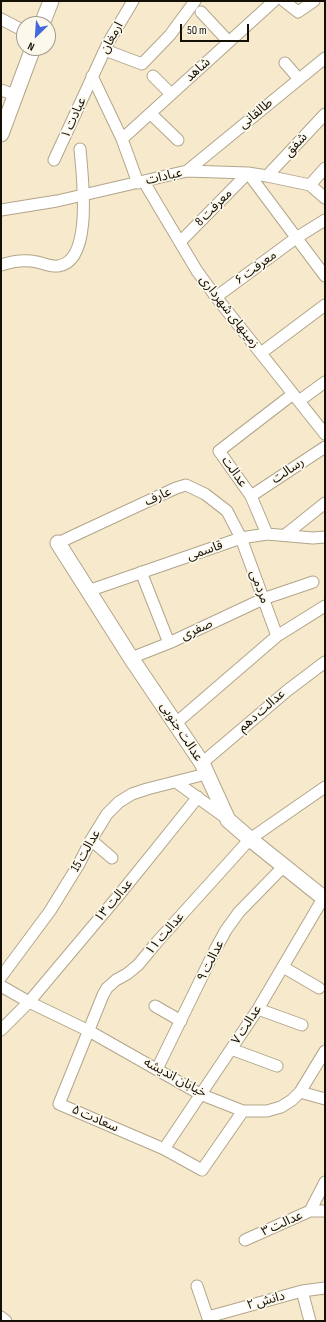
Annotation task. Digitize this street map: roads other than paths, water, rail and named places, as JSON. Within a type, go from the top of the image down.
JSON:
[{"type":"street","points":[[45,16],[51,1]]},
{"type":"street","name":"ارمغان","points":[[92,76],[133,1]]},
{"type":"street","points":[[105,50],[142,64],[170,35],[195,1]]},
{"type":"street","name":"شاهد","points":[[122,139],[274,1]]},
{"type":"street","points":[[284,1],[298,12],[314,1]]},
{"type":"street","points":[[201,12],[229,42]]},
{"type":"street","points":[[1,19],[16,27]]},
{"type":"street","points":[[1,134],[30,56]]},
{"type":"street","name":"طالقانی","points":[[187,171],[325,58]]},
{"type":"street","points":[[285,63],[299,79]]},
{"type":"street","points":[[92,76],[141,183]]},
{"type":"street","name":"عبادت ۱","points":[[54,160],[92,76]]},
{"type":"street","points":[[153,76],[171,94]]},
{"type":"street","points":[[1,90],[15,95]]},
{"type":"street","points":[[151,114],[178,140]]},
{"type":"street","name":"شفق","points":[[267,176],[325,114]]},
{"type":"street","points":[[1,265],[17,260],[35,261],[57,266],[66,264],[74,255],[81,240],[84,209],[80,149]]},
{"type":"street","points":[[310,186],[325,168]]},
{"type":"street","name":"عبادات","points":[[1,210],[57,201],[141,183],[187,171],[248,173],[267,176],[310,186],[325,198]]},
{"type":"street","points":[[248,173],[325,276]]},
{"type":"street","name":"معرفت 8","points":[[180,242],[248,173]]},
{"type":"street","name":"زمینهای شهرداری","points":[[141,183],[180,242],[197,271],[216,297],[325,434]]},
{"type":"street","name":"معرفت ۶","points":[[216,297],[296,238],[325,220]]},
{"type":"street","points":[[261,354],[325,305]]},
{"type":"street","points":[[296,397],[325,382]]},
{"type":"street","name":"عدالت","points":[[267,534],[251,496],[219,451],[296,397]]},
{"type":"street","name":"رسالت","points":[[251,496],[325,446]]},
{"type":"street","name":"عارف","points":[[58,543],[176,488],[186,485],[205,494],[227,511],[241,538]]},
{"type":"street","points":[[284,535],[325,503]]},
{"type":"street","name":"قاسمی","points":[[88,591],[241,538],[267,534],[313,538],[325,537]]},
{"type":"street","name":"مردمی","points":[[241,538],[277,636]]},
{"type":"street","name":"عدالت جنوبی","points":[[58,543],[131,658],[176,723],[204,769],[228,820],[324,897]]},
{"type":"street","points":[[141,572],[169,643]]},
{"type":"street","name":"صفری","points":[[131,658],[169,643],[263,599],[313,582]]},
{"type":"street","points":[[176,723],[277,636],[325,606]]},
{"type":"street","name":"عدالت دهم","points":[[204,769],[288,690],[325,662]]},
{"type":"street","name":"عدالت 15","points":[[1,977],[50,911],[79,864],[91,840],[108,814],[119,802],[132,794],[176,782],[204,769]]},
{"type":"street","points":[[176,782],[228,820]]},
{"type":"street","name":"عدالت ۱۱","points":[[89,1031],[107,988],[116,980],[138,966],[157,942],[250,839],[325,787]]},
{"type":"street","name":"عدالت ۱۳","points":[[1,1030],[29,1002],[119,895],[198,797]]},
{"type":"street","points":[[91,840],[112,858]]},
{"type":"street","name":"عدالت ۹","points":[[157,1069],[215,950],[232,921],[284,866]]},
{"type":"street","name":"عدالت ۷","points":[[164,1149],[258,1009],[324,897]]},
{"type":"street","points":[[283,967],[319,988]]},
{"type":"street","name":"خیابان اندیشه","points":[[1,986],[29,1002],[89,1031],[200,1094],[243,1111],[267,1111],[281,1107],[292,1100],[300,1092],[325,1051]]},
{"type":"street","points":[[155,1006],[181,1021]]},
{"type":"street","points":[[258,1009],[302,1024]]},
{"type":"street","name":"سعادت ۵","points":[[89,1031],[59,1104],[164,1149],[202,1170],[243,1111]]},
{"type":"street","points":[[231,1049],[277,1066]]},
{"type":"street","points":[[300,1092],[325,1099]]},
{"type":"street","name":"عدالت ۳","points":[[245,1240],[310,1211],[325,1182]]},
{"type":"street","points":[[310,1211],[325,1211]]},
{"type":"street","points":[[197,1286],[208,1319]]},
{"type":"street","name":"دانش ۲","points":[[208,1319],[302,1291],[325,1288]]},
{"type":"street","points":[[302,1291],[310,1321]]},
{"type":"street","points":[[1,1317],[6,1321]]}]
